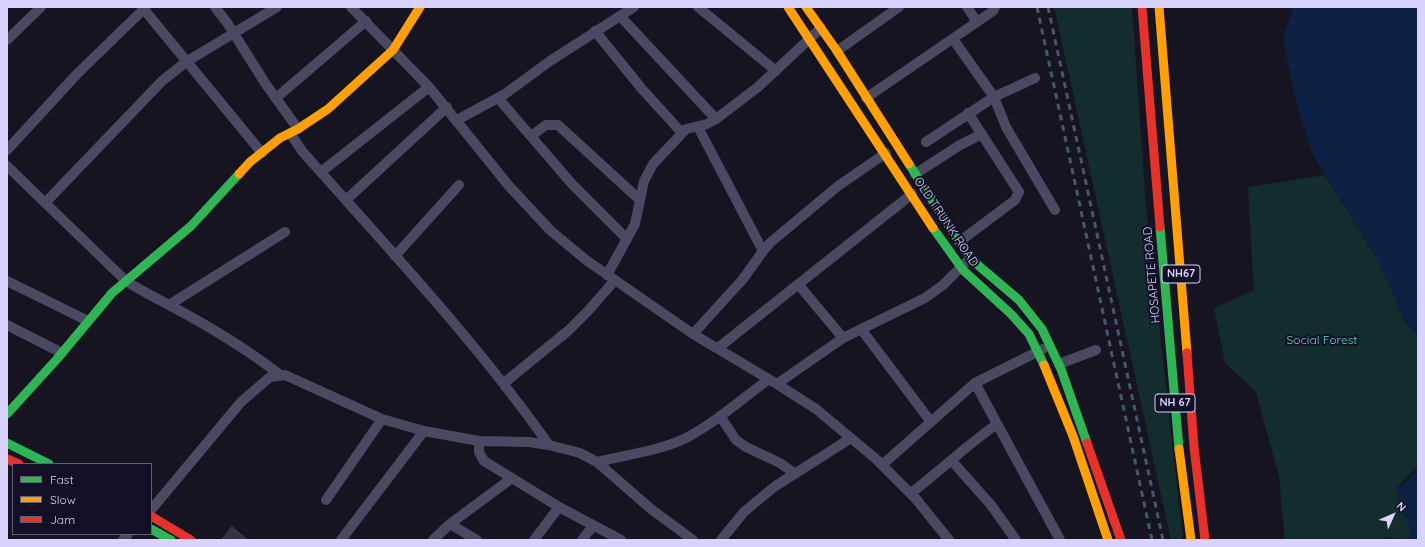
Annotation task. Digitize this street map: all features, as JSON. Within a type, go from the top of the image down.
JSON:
[{"type":"main road","points":[[7,414],[62,353],[88,321],[126,281],[191,226],[250,162],[280,138],[294,131],[328,109],[393,50],[420,7]]},
{"type":"main road","name":"OLD TRUNK ROAD","points":[[788,7],[886,153],[960,268],[973,282],[1019,321],[1030,336],[1060,401],[1086,470],[1108,540]]},
{"type":"main road","points":[[806,7],[837,51],[970,258],[1021,302],[1038,322],[1052,344],[1121,540]]},
{"type":"main road","name":"HOSAPETE ROAD","points":[[1142,7],[1179,448],[1191,540]]},
{"type":"main road","name":"NH67","points":[[1159,7],[1194,447],[1206,540]]},
{"type":"main road","points":[[7,442],[47,463]]},
{"type":"main road","points":[[7,458],[16,463]]},
{"type":"main road","points":[[152,517],[192,540]]},
{"type":"main road","points":[[152,530],[171,540]]},
{"type":"street","points":[[7,40],[41,7]]},
{"type":"street","points":[[215,7],[276,98],[294,131],[302,151],[322,172],[504,383],[549,444]]},
{"type":"street","points":[[45,203],[162,81],[186,62],[277,7]]},
{"type":"street","points":[[351,7],[447,107],[509,186],[552,231],[611,278],[693,334],[773,381],[816,409],[882,465],[911,493],[949,540]]},
{"type":"street","points":[[457,120],[498,98],[595,31],[634,7]]},
{"type":"street","points":[[698,7],[776,71]]},
{"type":"street","points":[[837,51],[899,7]]},
{"type":"street","points":[[967,7],[977,22]]},
{"type":"street","points":[[866,98],[993,11],[995,7]]},
{"type":"street","points":[[7,150],[77,74],[144,8],[186,62],[262,153]]},
{"type":"street","points":[[620,16],[716,119]]},
{"type":"street","points":[[276,98],[366,21]]},
{"type":"street","points":[[504,383],[568,330],[588,311],[611,278],[627,239],[635,224],[644,181],[653,164],[686,129],[716,119],[776,71],[821,28]]},
{"type":"street","points":[[595,31],[642,89],[682,133]]},
{"type":"street","points":[[953,39],[994,97],[1006,126],[1055,210]]},
{"type":"street","points":[[926,142],[994,97],[1035,78]]},
{"type":"street","points":[[322,172],[429,87]]},
{"type":"street","points":[[498,98],[572,184],[627,239]]},
{"type":"street","points":[[346,200],[447,107]]},
{"type":"street","points":[[959,242],[1018,196],[1018,189],[968,114]]},
{"type":"street","points":[[531,136],[546,125],[558,125],[640,200]]},
{"type":"street","points":[[698,126],[763,251]]},
{"type":"street","points":[[916,174],[960,145],[982,134]]},
{"type":"street","points":[[693,334],[743,280],[763,251],[838,186],[886,153]]},
{"type":"street","points":[[7,166],[126,281],[142,292],[169,305],[240,346],[279,374],[293,378],[382,419],[424,431],[479,441],[549,444],[580,454],[597,462],[651,509],[693,540]]},
{"type":"street","points":[[395,256],[458,185]]},
{"type":"street","points":[[718,348],[912,194]]},
{"type":"street","points":[[169,305],[285,232]]},
{"type":"street","points":[[597,462],[656,448],[685,438],[843,338],[925,298],[943,285],[970,258]]},
{"type":"street","points":[[7,281],[88,321]]},
{"type":"street","points":[[798,284],[843,338]]},
{"type":"street","points":[[7,326],[62,353]]},
{"type":"street","points":[[861,329],[931,422]]},
{"type":"street","points":[[882,465],[975,383],[1052,344]]},
{"type":"street","points":[[1059,364],[1096,350]]},
{"type":"street","points":[[152,509],[241,402],[270,377],[279,374]]},
{"type":"street","points":[[975,383],[1060,540]]},
{"type":"street","points":[[720,416],[736,440],[746,448],[780,463],[794,473]]},
{"type":"street","points":[[326,500],[382,419]]},
{"type":"street","points":[[911,493],[952,461],[967,446],[997,424]]},
{"type":"street","points":[[341,540],[424,431]]},
{"type":"street","points":[[721,540],[744,512],[774,487],[850,438]]},
{"type":"street","points":[[479,441],[479,452],[484,461],[593,526],[621,540]]},
{"type":"street","points":[[952,461],[991,505],[1016,540]]},
{"type":"street","points":[[433,540],[450,524],[512,478]]},
{"type":"street","points":[[534,540],[559,506]]},
{"type":"street","points":[[450,524],[477,540]]},
{"type":"street","points":[[582,540],[593,526]]},
{"type":"green space","points":[[1054,7],[1132,7],[1146,207],[1183,540],[1171,540]]},
{"type":"green space","name":"Social Forest","points":[[1325,175],[1378,260],[1405,322],[1418,336],[1418,466],[1397,487],[1400,506],[1409,523],[1411,533],[1406,540],[1386,537],[1383,540],[1285,540],[1279,477],[1256,392],[1225,363],[1214,308],[1254,290],[1248,187]]},
{"type":"water","points":[[1293,7],[1418,7],[1418,337],[1405,322],[1378,260],[1312,153],[1297,105],[1283,40]]},
{"type":"water","points":[[1418,468],[1418,540],[1406,540],[1411,533],[1408,521],[1399,500],[1397,487],[1406,482]]},
{"type":"building","points":[[232,527],[248,540],[222,540]]},
{"type":"railway","points":[[1037,7],[1152,540]]},
{"type":"railway","points":[[1048,7],[1163,540]]},
{"type":"traffic: fast","points":[[909,164],[965,251],[979,266],[1019,300],[1042,329],[1061,369],[1087,443]]},
{"type":"traffic: fast","points":[[7,414],[57,359],[112,293],[191,226],[239,174]]},
{"type":"traffic: fast","points":[[1160,227],[1179,449]]},
{"type":"traffic: fast","points":[[933,228],[963,270],[1011,314],[1029,334],[1044,365]]},
{"type":"traffic: fast","points":[[7,443],[47,463]]},
{"type":"traffic: fast","points":[[152,530],[171,540]]},
{"type":"traffic: slow","points":[[239,174],[250,162],[280,138],[298,129],[328,109],[393,50],[420,7]]},
{"type":"traffic: slow","points":[[788,7],[933,228]]},
{"type":"traffic: slow","points":[[806,7],[837,51],[909,164]]},
{"type":"traffic: slow","points":[[1159,7],[1187,353]]},
{"type":"traffic: slow","points":[[1044,365],[1073,436],[1108,540]]},
{"type":"traffic: slow","points":[[1179,449],[1191,540]]},
{"type":"traffic: jam","points":[[1142,7],[1160,227]]},
{"type":"traffic: jam","points":[[1187,353],[1194,447],[1205,540]]},
{"type":"traffic: jam","points":[[1087,443],[1121,540]]},
{"type":"traffic: jam","points":[[7,459],[17,463]]},
{"type":"traffic: jam","points":[[152,517],[191,540]]}]
